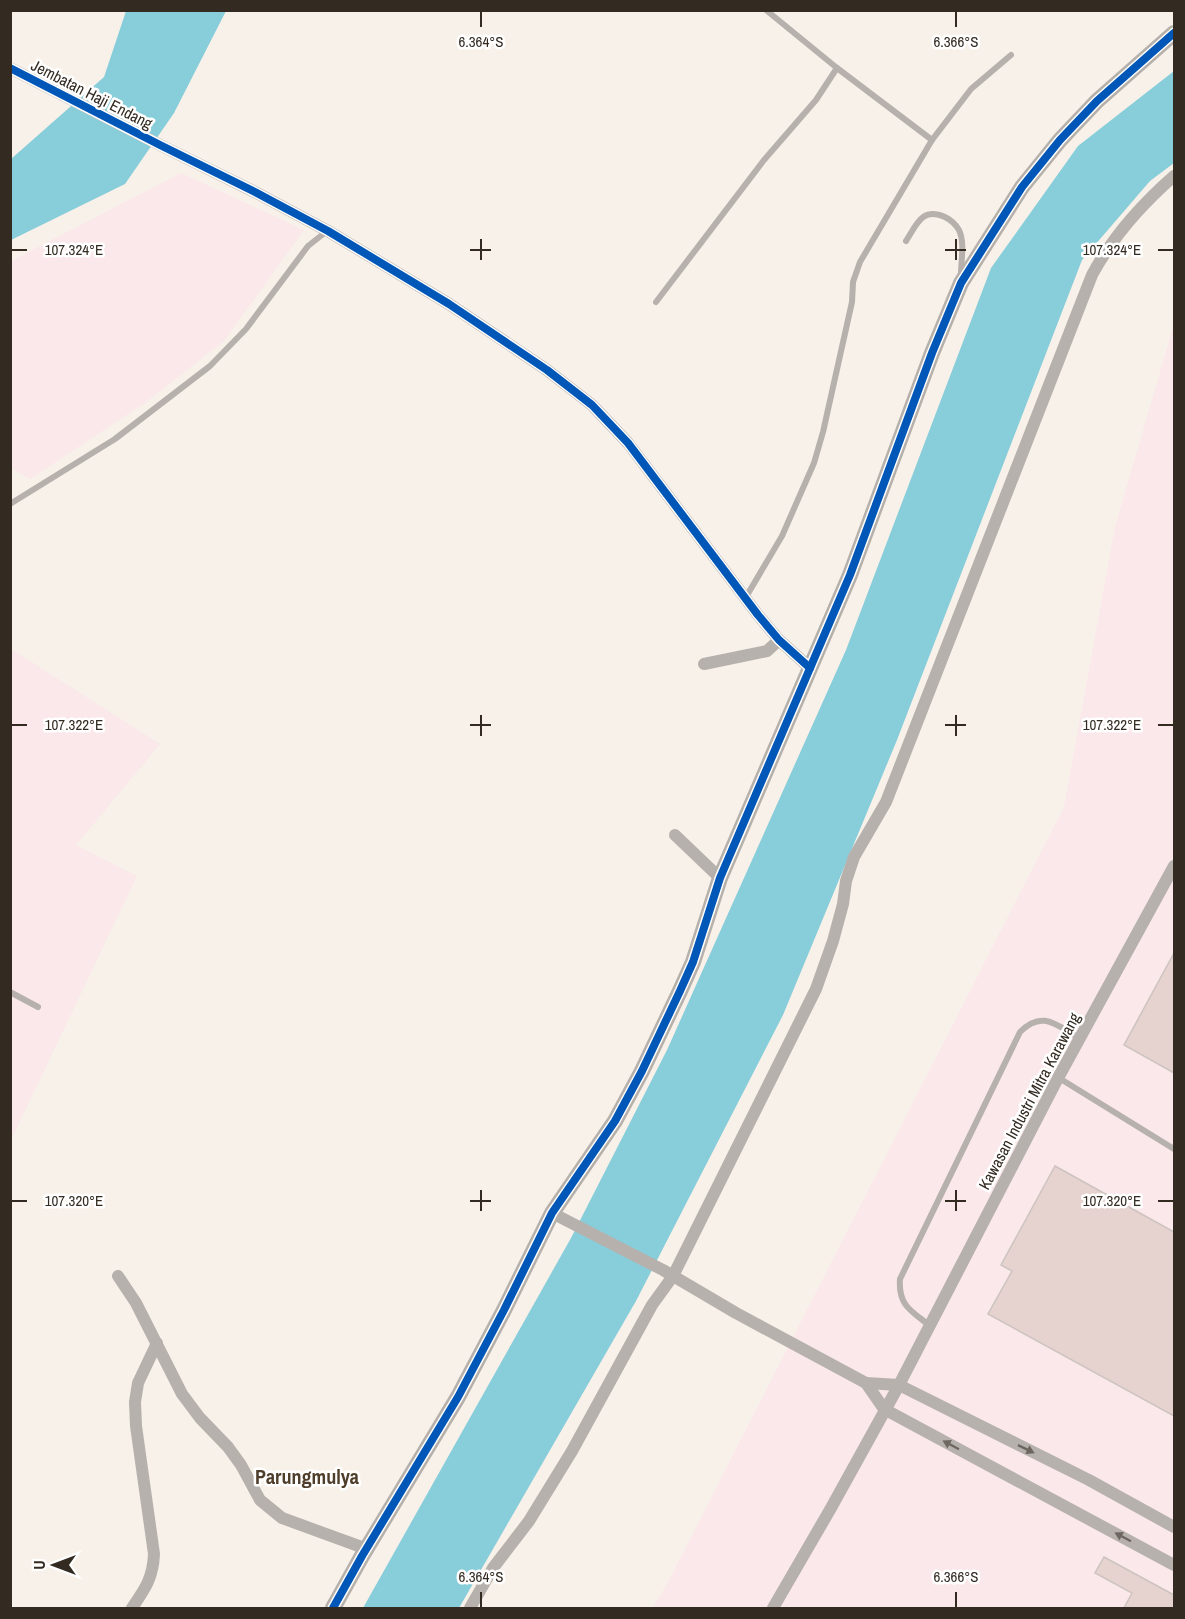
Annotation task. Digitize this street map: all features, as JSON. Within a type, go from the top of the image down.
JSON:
[{"type":"street","points":[[333,1608],[458,1397],[552,1212],[615,1121],[642,1071],[693,962],[720,878],[850,575],[932,353],[961,284],[1022,187],[1060,140],[1096,101],[1174,33]]},
{"type":"street","name":"Jembatan Haji Endang","points":[[10,68],[328,231],[450,304],[547,370],[592,405],[628,443],[779,640],[810,668]]},
{"type":"street","points":[[470,1608],[493,1568],[529,1521],[572,1451],[652,1305],[816,989],[833,942],[846,881],[854,857],[886,802],[1092,275],[1127,223],[1174,176]]},
{"type":"street","points":[[704,664],[767,651],[779,640]]},
{"type":"street","points":[[675,835],[720,878]]},
{"type":"street","name":"Kawasan Industri Mitra Karawang","points":[[772,1608],[899,1385],[1058,1078],[1174,867]]},
{"type":"street","points":[[552,1212],[668,1273],[736,1313],[866,1383],[899,1385],[1089,1480],[1174,1527]]},
{"type":"street","points":[[118,1275],[136,1303],[182,1394],[241,1464],[260,1500],[282,1518],[367,1549]]},
{"type":"street","points":[[132,1608],[148,1583],[154,1566],[135,1402],[138,1383],[157,1343]]},
{"type":"street","points":[[866,1383],[884,1409],[1174,1564]]},
{"type":"lane","points":[[766,10],[837,68],[932,140]]},
{"type":"lane","points":[[746,597],[782,536],[814,463],[852,302],[853,282],[860,262],[932,140],[971,89],[1011,56]]},
{"type":"lane","points":[[656,302],[764,160],[816,100],[837,68]]},
{"type":"lane","points":[[906,241],[921,218],[928,213],[951,220],[959,231],[962,244],[961,284]]},
{"type":"lane","points":[[10,504],[115,439],[210,366],[246,329],[298,257],[328,231]]},
{"type":"lane","points":[[11,994],[38,1007]]},
{"type":"lane","points":[[929,1325],[906,1308],[899,1290],[900,1279],[1020,1032],[1028,1023],[1037,1019],[1047,1020],[1081,1039]]},
{"type":"lane","points":[[1058,1078],[1174,1149]]},
{"type":"shaded area","points":[[181,173],[304,230],[224,341],[145,403],[30,479],[11,468],[11,261]]},
{"type":"shaded area","points":[[1174,324],[1174,1608],[652,1608],[666,1586],[1064,807],[1115,527]]},
{"type":"shaded area","points":[[11,649],[160,744],[76,845],[137,876],[11,1140]]},
{"type":"water","points":[[126,11],[226,11],[174,113],[125,184],[11,240],[11,159],[104,77]]},
{"type":"water","points":[[1174,71],[1174,163],[1150,181],[1082,260],[897,740],[783,1015],[636,1301],[459,1608],[363,1608],[571,1238],[667,1050],[846,650],[991,268],[1078,146]]},
{"type":"building","points":[[1174,953],[1174,1073],[1124,1045]]},
{"type":"building","points":[[1055,1166],[1174,1232],[1174,1416],[988,1314],[1012,1271],[1001,1265]]},
{"type":"building","points":[[1104,1557],[1174,1595],[1174,1608],[1124,1608],[1132,1593],[1095,1573]]},
{"type":"cycle path","points":[[333,1608],[458,1397],[552,1213],[615,1121],[680,991],[693,962],[720,878],[850,575],[932,353],[961,283],[1022,187],[1060,140],[1097,101],[1174,33]]},
{"type":"cycle path","points":[[10,68],[328,231],[449,304],[547,370],[592,405],[628,443],[758,615],[779,640],[810,668]]},
{"type":"district","name":"Parungmulya","points":[[307,1477]]}]
